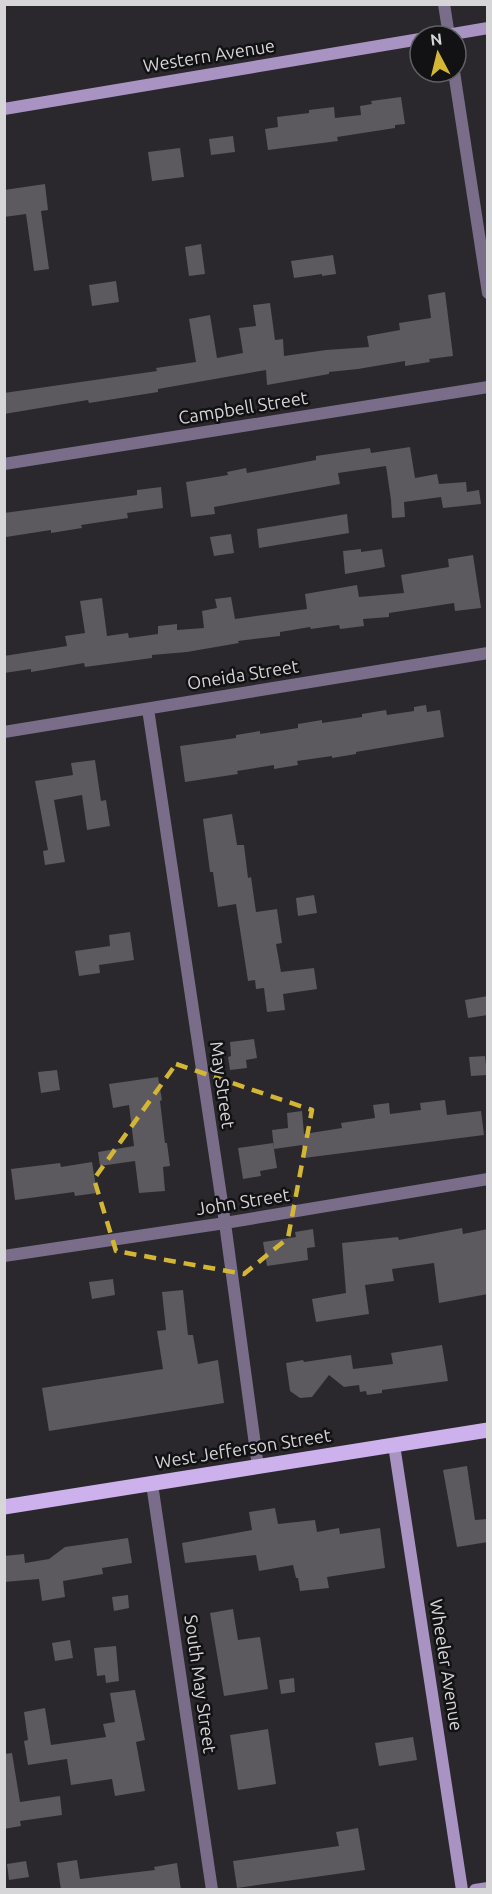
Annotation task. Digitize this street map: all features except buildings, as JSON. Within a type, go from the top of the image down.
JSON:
[{"type":"main road","name":"West Jefferson Street","points":[[4,1507],[488,1430]]},
{"type":"street","points":[[444,4],[445,24]]},
{"type":"street","points":[[468,32],[488,28]]},
{"type":"street","name":"Western Avenue","points":[[4,109],[408,41]]},
{"type":"street","points":[[456,84],[488,293]]},
{"type":"street","name":"Campbell Street","points":[[4,464],[488,387]]},
{"type":"street","name":"Oneida Street","points":[[4,732],[488,653]]},
{"type":"street","name":"May Street","points":[[148,709],[225,1223],[258,1467]]},
{"type":"street","name":"John Street","points":[[4,1256],[225,1223],[488,1179]]},
{"type":"street","name":"Wheeler Avenue","points":[[394,1445],[462,1890]]},
{"type":"street","name":"South May Street","points":[[152,1484],[212,1890]]},
{"type":"street","points":[[475,1890],[488,1888]]},
{"type":"highlighted area","points":[[176,1064],[312,1110],[288,1238],[244,1274],[116,1251],[94,1179]]}]
